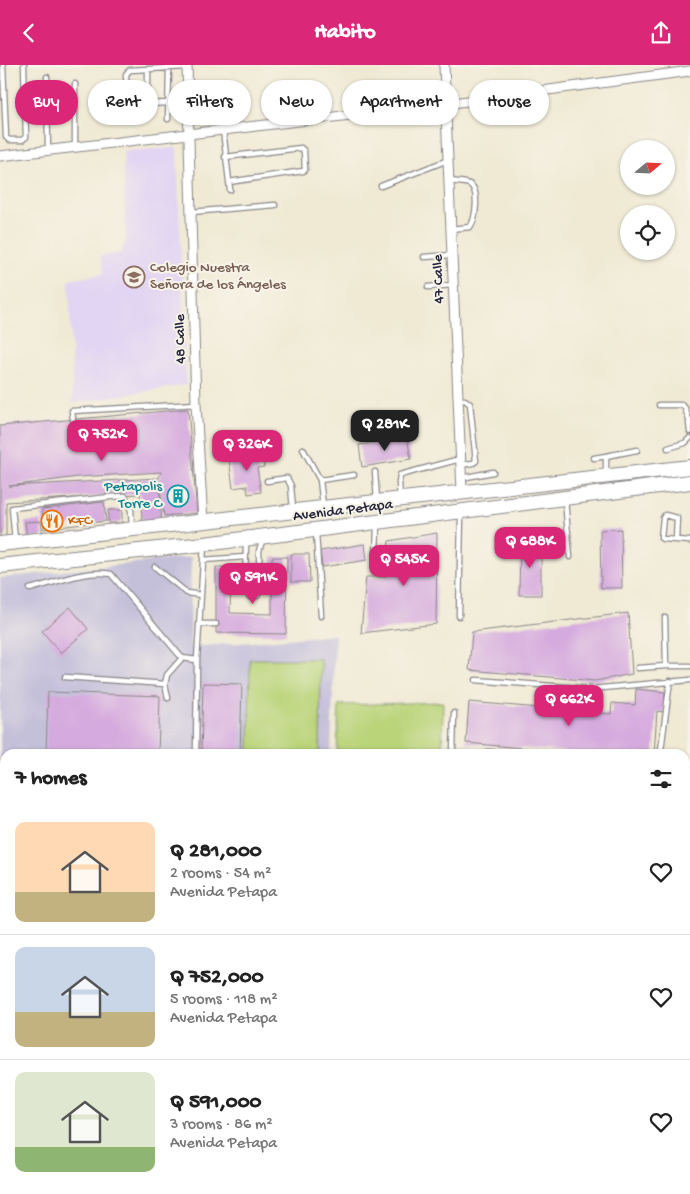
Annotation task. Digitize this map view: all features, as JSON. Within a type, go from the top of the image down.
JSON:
[{"type":"main road","name":"Avenida Petapa","points":[[0,545],[690,467]]},
{"type":"main road","name":"Avenida Petapa","points":[[0,566],[316,531],[690,482]]},
{"type":"main road","points":[[203,522],[204,544]]},
{"type":"street","name":"47 Calle","points":[[444,65],[445,80]]},
{"type":"street","name":"48 Calle","points":[[187,66],[196,403],[203,522]]},
{"type":"street","points":[[459,102],[690,71]]},
{"type":"street","points":[[0,155],[342,116]]},
{"type":"street","name":"47 Calle","points":[[447,125],[462,492]]},
{"type":"lane","points":[[3,65],[7,139],[24,139],[26,137],[26,125]]},
{"type":"lane","points":[[24,65],[25,80]]},
{"type":"lane","points":[[126,80],[126,74],[130,70],[187,66]]},
{"type":"lane","points":[[169,68],[169,80]]},
{"type":"lane","points":[[148,69],[148,80]]},
{"type":"lane","points":[[158,104],[168,103]]},
{"type":"lane","points":[[48,125],[48,150]]},
{"type":"lane","points":[[75,125],[75,147]]},
{"type":"lane","points":[[223,129],[230,190]]},
{"type":"lane","points":[[225,157],[300,148],[304,151],[305,170],[303,171],[228,182]]},
{"type":"lane","points":[[381,186],[448,160]]},
{"type":"lane","points":[[449,181],[469,184],[473,187],[475,195],[475,214],[470,227],[451,229]]},
{"type":"lane","points":[[192,212],[275,205]]},
{"type":"lane","points":[[424,257],[452,255]]},
{"type":"lane","points":[[428,287],[453,285]]},
{"type":"lane","points":[[401,499],[400,475],[460,462],[473,463],[476,461],[470,404],[465,400],[458,400]]},
{"type":"lane","points":[[73,419],[72,411],[196,403]]},
{"type":"lane","points":[[658,405],[682,405],[685,408],[690,423],[690,432]]},
{"type":"lane","points":[[668,448],[684,443],[690,438]]},
{"type":"lane","points":[[304,449],[320,480],[323,508]]},
{"type":"lane","points":[[594,458],[636,450]]},
{"type":"lane","points":[[606,456],[606,476]]},
{"type":"lane","points":[[375,472],[378,502]]},
{"type":"lane","points":[[461,478],[493,472]]},
{"type":"lane","points":[[320,480],[354,475]]},
{"type":"lane","points":[[267,481],[287,478],[291,485],[293,512]]},
{"type":"lane","points":[[15,543],[12,508],[125,496],[131,510],[133,529]]},
{"type":"lane","points":[[565,499],[570,557]]},
{"type":"lane","points":[[459,616],[461,513]]},
{"type":"lane","points":[[676,540],[677,518],[664,515],[660,537],[663,539],[676,540],[690,541]]},
{"type":"lane","points":[[376,561],[377,523]]},
{"type":"lane","points":[[316,531],[321,616]]},
{"type":"lane","points":[[246,538],[245,592],[250,597],[257,596],[260,591],[259,551],[264,537]]},
{"type":"lane","points":[[196,749],[197,660],[204,544]]},
{"type":"lane","points":[[203,560],[245,557]]},
{"type":"lane","points":[[155,567],[187,593],[201,595]]},
{"type":"lane","points":[[30,589],[69,578],[104,573],[111,574],[182,658],[197,660]]},
{"type":"lane","points":[[665,618],[666,666]]},
{"type":"lane","points":[[199,624],[216,624]]},
{"type":"lane","points":[[168,698],[165,683],[167,675],[182,658]]},
{"type":"lane","points":[[638,668],[690,666]]},
{"type":"lane","points":[[65,677],[165,683]]},
{"type":"lane","points":[[476,680],[591,689],[690,680]]},
{"type":"lane","points":[[661,749],[670,681]]},
{"type":"lane","points":[[453,749],[454,713]]},
{"type":"shaded area","name":"Colegio Nuestra Señora de los Ángeles","points":[[177,148],[186,385],[73,403],[69,280],[103,274],[100,256],[121,253],[126,240],[123,151]]},
{"type":"shaded area","points":[[191,557],[190,647],[335,635],[331,749],[0,749],[0,578]]},
{"type":"green space","points":[[250,659],[321,659],[320,749],[249,749]]},
{"type":"green space","points":[[443,702],[442,749],[337,749],[339,705]]},
{"type":"building","points":[[188,409],[197,513],[164,516],[159,482],[162,526],[143,528],[140,494],[6,502],[6,537],[0,537],[0,426]],"holes":[[[161,472],[159,478],[9,486],[78,477]]]},
{"type":"building","points":[[407,437],[411,459],[362,467],[359,445]]},
{"type":"building","points":[[262,454],[264,467],[257,468],[261,492],[248,494],[247,486],[233,488],[229,459]]},
{"type":"building","points":[[104,502],[106,521],[44,529],[42,509]]},
{"type":"building","points":[[108,510],[122,510],[122,523],[108,523]]},
{"type":"building","points":[[41,521],[43,536],[27,538],[25,522]]},
{"type":"building","points":[[621,529],[622,588],[601,588],[600,530]]},
{"type":"building","points":[[437,533],[436,624],[361,633],[366,577],[385,577],[389,541]]},
{"type":"building","points":[[520,542],[541,542],[541,595],[519,595]]},
{"type":"building","points":[[365,544],[367,560],[322,567],[320,551]]},
{"type":"building","points":[[291,554],[309,554],[310,582],[291,582]]},
{"type":"building","points":[[272,557],[287,557],[286,634],[216,633],[216,567],[231,567],[230,613],[272,614]]},
{"type":"building","points":[[70,607],[88,629],[61,653],[42,631]]},
{"type":"building","points":[[628,613],[632,674],[595,681],[469,670],[472,632]]},
{"type":"building","points":[[203,683],[242,684],[240,749],[201,749]]},
{"type":"building","points":[[636,689],[665,692],[664,712],[657,711],[654,749],[533,749],[466,743],[469,702],[611,714],[612,703],[635,705]]},
{"type":"building","points":[[48,692],[160,696],[158,749],[46,749]]},
{"type":"place","name":"Colegio Nuestra Señora de los Ángeles","points":[[134,277]]},
{"type":"place","name":"Petapolis Torre C","points":[[178,496]]},
{"type":"place","name":"KFC","points":[[52,521]]}]
